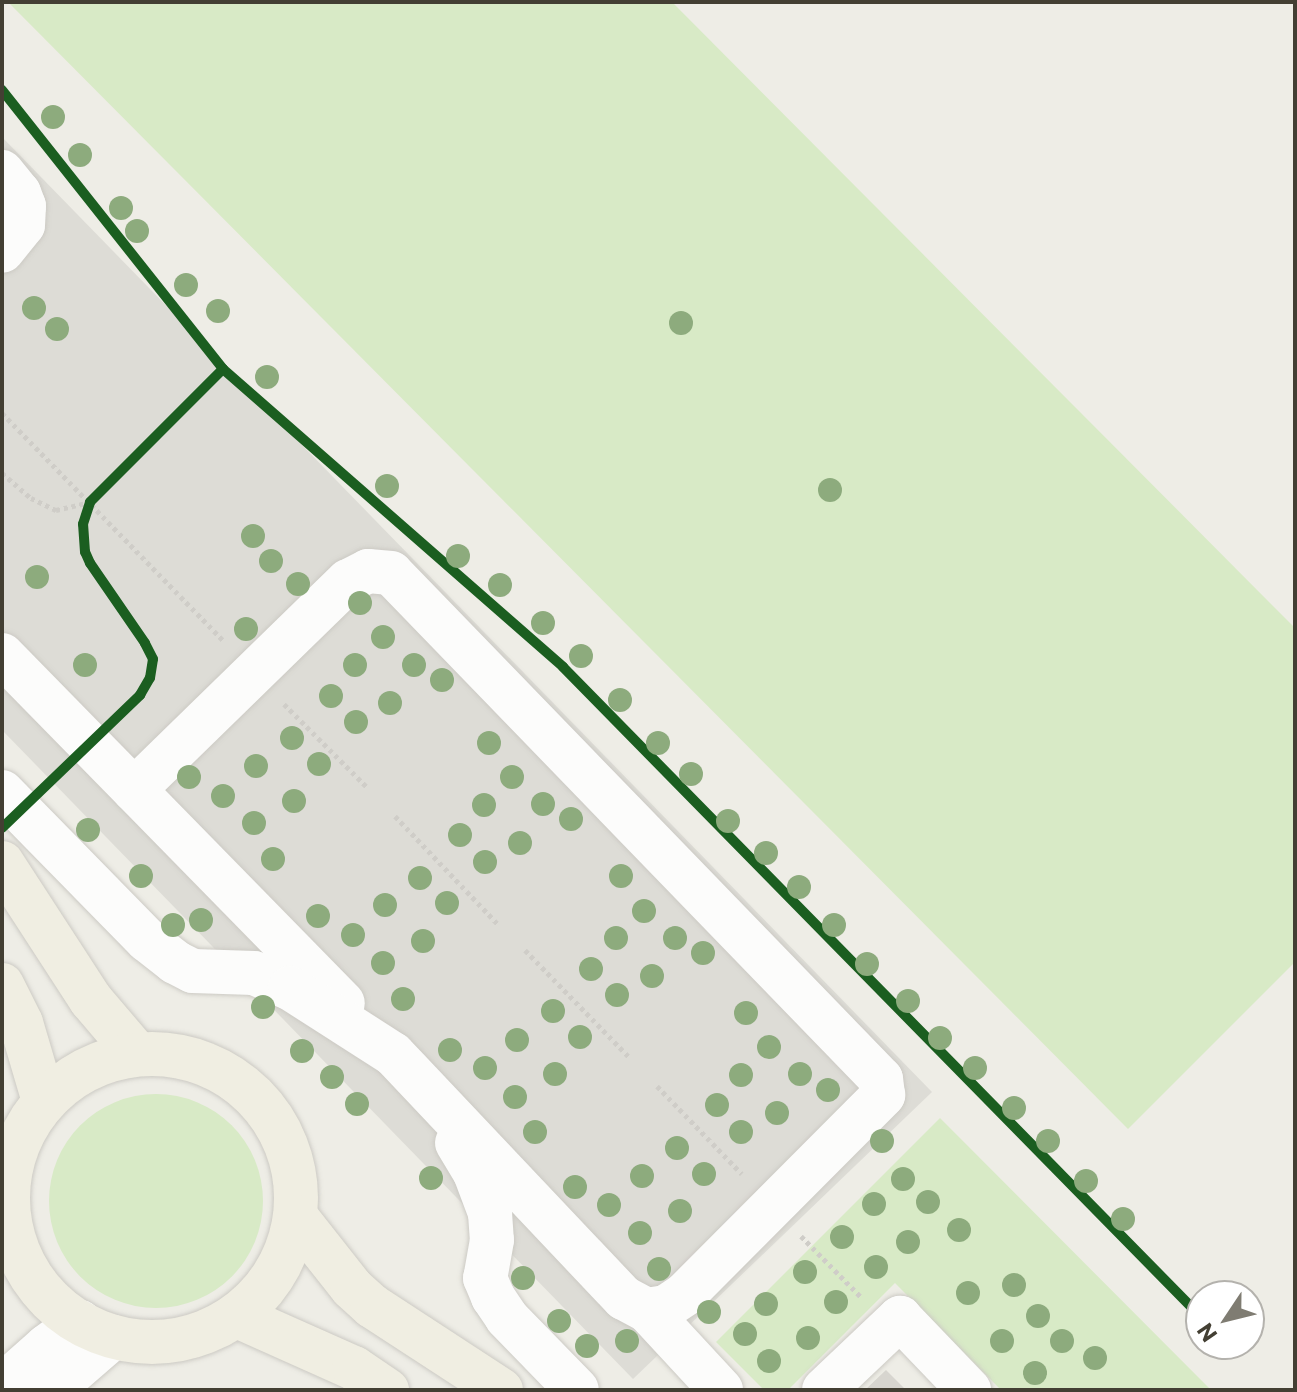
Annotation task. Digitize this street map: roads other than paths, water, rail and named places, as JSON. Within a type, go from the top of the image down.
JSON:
[{"type":"main road","points":[[2,863],[91,1000],[137,1054]]},
{"type":"main road","points":[[2,985],[21,1023],[44,1101]]},
{"type":"main road","points":[[137,1054],[180,1056],[221,1071],[255,1097],[281,1132],[295,1173],[296,1217],[286,1255],[266,1288],[237,1316],[197,1337],[151,1344],[96,1330],[66,1315],[38,1289],[6,1234],[8,1176],[21,1136],[44,1101],[71,1078],[102,1062],[137,1054]]},
{"type":"main road","points":[[296,1217],[352,1288],[372,1306],[501,1390]]},
{"type":"main road","points":[[237,1316],[354,1368],[387,1390]]},
{"type":"lane","points":[[2,172],[19,193],[24,206],[23,225],[2,251]]},
{"type":"lane","points":[[134,790],[348,581],[368,571],[381,570],[401,580],[881,1079],[883,1095],[872,1110],[685,1294],[666,1307],[647,1310]]},
{"type":"lane","points":[[2,655],[393,1054],[624,1298],[647,1310],[721,1390]]},
{"type":"lane","points":[[2,792],[147,940],[175,962],[193,971],[254,973],[290,988],[393,1054],[475,1173],[490,1213],[492,1240],[485,1278],[493,1297],[507,1318],[577,1390]]},
{"type":"lane","points":[[824,1390],[900,1318],[969,1390]]},
{"type":"lane","points":[[2,1386],[47,1346],[96,1330]]},
{"type":"lane","points":[[52,1390],[96,1330]]}]
